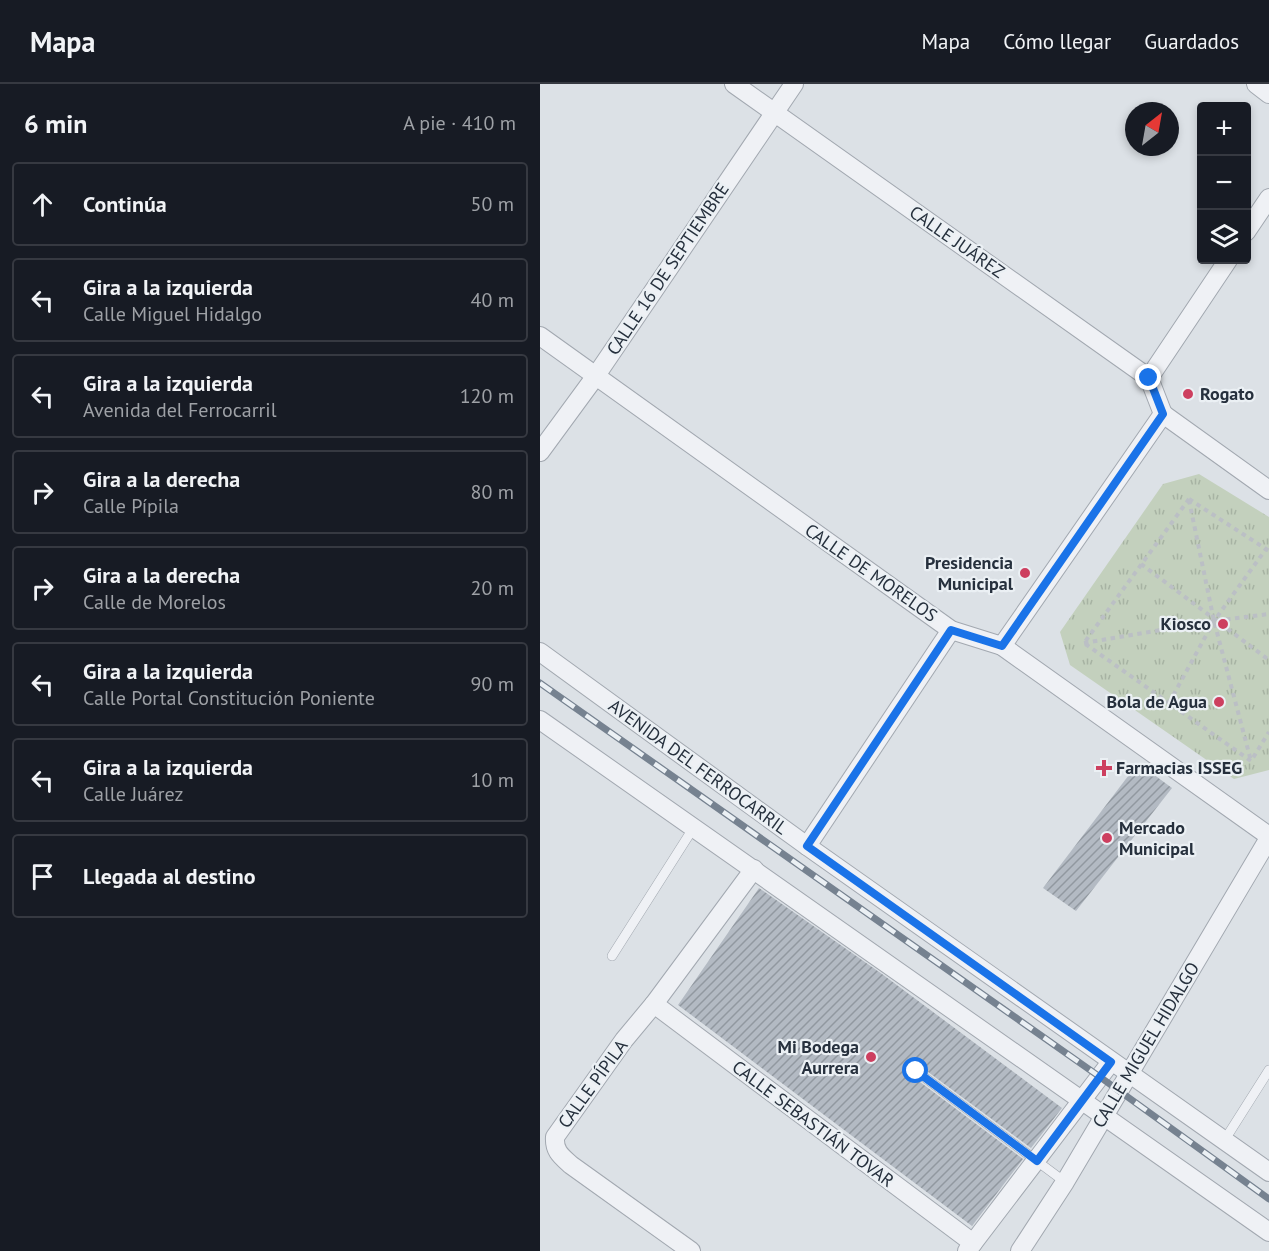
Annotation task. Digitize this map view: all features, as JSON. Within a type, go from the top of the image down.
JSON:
[{"type":"street","name":"CALLE JUÁREZ","points":[[734,84],[1149,378]]},
{"type":"street","name":"CALLE 16 DE SEPTIEMBRE","points":[[540,452],[595,377],[794,84]]},
{"type":"street","points":[[1256,84],[1269,94]]},
{"type":"street","points":[[1251,225],[1269,198]]},
{"type":"street","points":[[1225,264],[1149,378],[1163,414],[1269,490]]},
{"type":"street","name":"CALLE DE MORELOS","points":[[540,336],[951,630],[1002,646],[1269,837]]},
{"type":"street","points":[[1002,646],[1163,414]]},
{"type":"street","points":[[807,846],[951,630]]},
{"type":"street","name":"AVENIDA DEL FERROCARRIL","points":[[540,652],[807,846],[1269,1172]]},
{"type":"street","points":[[540,720],[1269,1232]]},
{"type":"street","name":"CALLE MIGUEL HIDALGO","points":[[1020,1251],[1065,1182],[1269,837]]},
{"type":"street","points":[[654,1004],[754,869]]},
{"type":"street","name":"CALLE PÍPILA","points":[[654,1004],[624,1040],[560,1128],[555,1147],[571,1165],[691,1251]]},
{"type":"street","name":"CALLE SEBASTIÁN TOVAR","points":[[654,1004],[970,1247]]},
{"type":"street","name":"CALLE MIGUEL HIDALGO","points":[[970,1247],[1111,1062]]},
{"type":"lane","points":[[612,956],[694,827]]},
{"type":"lane","points":[[1224,1141],[1269,1070]]},
{"type":"lane","points":[[916,1071],[1065,1182]]},
{"type":"path","points":[[1169,703],[1214,621],[1268,550],[1189,499]]},
{"type":"path","points":[[1084,643],[1189,499]]},
{"type":"path","points":[[1189,499],[1214,621],[1251,761]]},
{"type":"path","points":[[1142,564],[1214,621],[1269,660]]},
{"type":"path","points":[[1084,643],[1269,614]]},
{"type":"path","points":[[1084,643],[1251,761]]},
{"type":"path","points":[[1251,761],[1269,732]]},
{"type":"green space","points":[[1199,474],[1269,517],[1269,770],[1234,779],[1070,665],[1060,632],[1163,484]]},
{"type":"building","name":"Mercado Municipal","points":[[1138,763],[1172,788],[1076,911],[1043,888]]},
{"type":"building","name":"Mi Bodega Aurrera","points":[[759,888],[882,974],[1062,1108],[1031,1148],[920,1066],[911,1067],[909,1071],[912,1076],[1023,1159],[972,1226],[678,1005]]},
{"type":"railway","points":[[540,683],[1100,1077],[1269,1199]]},
{"type":"place","name":"Rogato","points":[[1188,394]]},
{"type":"place","name":"Presidencia Municipal","points":[[1025,573]]},
{"type":"place","name":"Kiosco","points":[[1223,624]]},
{"type":"place","name":"Bola de Agua","points":[[1219,702]]},
{"type":"place","name":"Farmacias ISSEG","points":[[1104,768]]},
{"type":"place","name":"Mercado Municipal","points":[[1107,838]]},
{"type":"place","name":"Mi Bodega Aurrera","points":[[871,1057]]},
{"type":"route","points":[[916,1071],[1037,1161],[1111,1062],[807,846],[951,630],[1002,646],[1163,414],[1149,378]]}]
